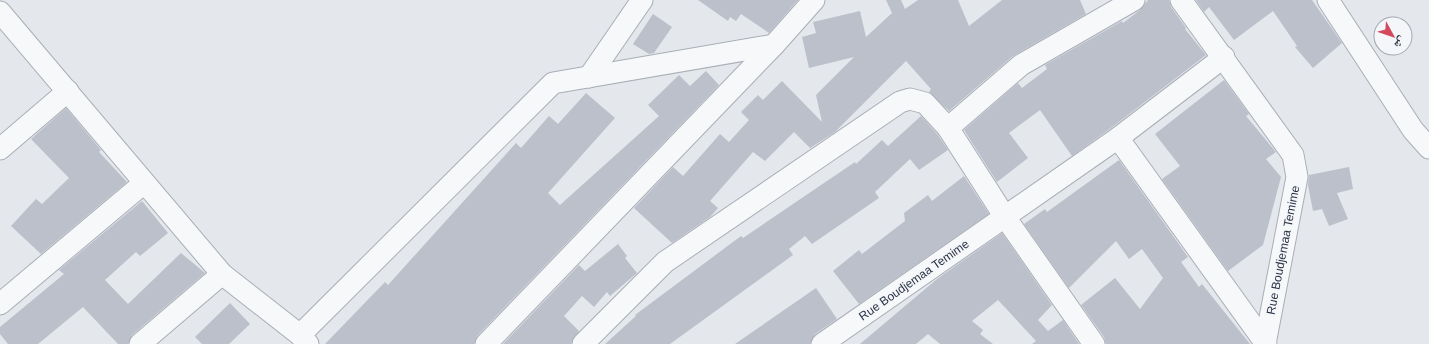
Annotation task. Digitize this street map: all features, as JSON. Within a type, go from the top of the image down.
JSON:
[{"type":"street","points":[[589,77],[642,0]]},
{"type":"street","points":[[486,344],[774,45],[814,0]]},
{"type":"street","points":[[948,128],[1021,65],[1134,0]]},
{"type":"street","name":"Rue Boudjemaa Temime","points":[[1181,0],[1224,57],[1293,155],[1297,177],[1265,344]]},
{"type":"street","points":[[1328,0],[1413,130],[1429,148]]},
{"type":"street","points":[[0,12],[222,274],[304,340],[553,83],[774,45]]},
{"type":"street","name":"Rue Boudjemaa Temime","points":[[822,344],[1118,138],[1224,57]]},
{"type":"street","points":[[0,149],[68,91]]},
{"type":"street","points":[[583,344],[665,262],[900,102],[910,99],[920,101],[929,106],[948,128],[1005,217],[1094,344]]},
{"type":"street","name":"Rue Boudjemaa Temime","points":[[1118,138],[1265,344]]},
{"type":"street","points":[[0,304],[144,183]]},
{"type":"street","points":[[140,344],[222,274]]},
{"type":"building","points":[[698,0],[798,0],[769,33],[741,14],[736,21],[730,17],[728,21]]},
{"type":"building","points":[[886,0],[901,0],[905,9],[918,0],[958,0],[969,26],[1002,0],[1080,0],[1086,14],[1013,56],[949,111],[929,92],[931,89],[906,61],[835,132],[810,148],[794,132],[765,161],[753,152],[710,201],[718,208],[710,217],[672,243],[634,208],[673,167],[683,176],[720,134],[729,142],[749,120],[741,112],[758,95],[763,100],[782,81],[822,122],[816,95],[854,57],[809,68],[802,37],[816,33],[813,22],[860,11],[866,37],[892,13]]},
{"type":"building","points":[[1148,0],[1169,0],[1171,7],[1186,28],[1185,29],[1206,55],[1072,156],[1040,110],[1009,133],[1028,158],[997,182],[964,130],[1018,83],[1022,88],[1047,69],[1045,65],[1122,21],[1123,23],[1140,10]]},
{"type":"building","points":[[1196,0],[1312,0],[1342,43],[1313,68],[1295,47],[1297,46],[1273,11],[1234,40],[1209,7],[1204,12]]},
{"type":"building","points":[[653,14],[672,27],[654,53],[649,54],[633,44]]},
{"type":"building","points":[[706,71],[719,85],[477,336],[474,344],[325,344],[385,282],[388,285],[516,143],[521,148],[549,116],[558,124],[586,93],[615,118],[548,193],[560,205],[659,116],[648,105],[679,75],[690,86]]},
{"type":"building","points":[[1224,80],[1249,114],[1246,116],[1276,152],[1266,159],[1281,177],[1263,245],[1228,271],[1162,179],[1180,166],[1155,134]]},
{"type":"building","points":[[66,108],[101,150],[99,152],[127,182],[41,254],[11,226],[36,199],[42,204],[69,178],[31,139]]},
{"type":"building","points":[[921,116],[938,135],[948,150],[919,170],[910,159],[875,192],[879,198],[812,244],[805,236],[789,249],[793,255],[670,344],[605,344],[636,316],[635,315],[741,236],[743,238],[855,162],[856,164],[882,140],[888,146]]},
{"type":"building","points":[[1119,160],[1188,257],[1181,262],[1199,287],[1202,284],[1250,344],[1106,344],[1104,337],[1081,305],[1115,278],[1140,309],[1163,278],[1142,249],[1129,259],[1116,241],[1069,288],[1024,224],[1045,209],[1047,212]]},
{"type":"building","points":[[1349,167],[1353,189],[1337,193],[1348,219],[1329,226],[1322,209],[1313,211],[1308,185],[1309,175]]},
{"type":"building","points":[[964,176],[989,214],[859,304],[833,271],[859,250],[862,254],[905,221],[904,213],[928,195],[932,201]]},
{"type":"building","points":[[142,201],[168,233],[140,256],[136,252],[105,280],[128,304],[181,253],[205,273],[132,335],[128,344],[118,344],[83,307],[38,344],[8,344],[0,334],[0,327],[64,274],[59,270]]},
{"type":"building","points":[[1002,233],[1052,305],[1038,320],[1048,331],[1063,320],[1079,344],[1032,344],[1036,341],[998,300],[972,321],[983,330],[980,334],[993,344],[940,344],[928,334],[916,344],[860,344],[937,279]]},
{"type":"building","points":[[618,244],[627,256],[625,258],[637,273],[610,296],[607,292],[594,307],[582,296],[564,316],[579,331],[571,344],[503,344],[579,265],[585,271]]},
{"type":"building","points":[[816,288],[837,319],[815,334],[810,344],[735,344]]},
{"type":"building","points":[[230,303],[250,324],[229,344],[202,344],[195,337]]}]
